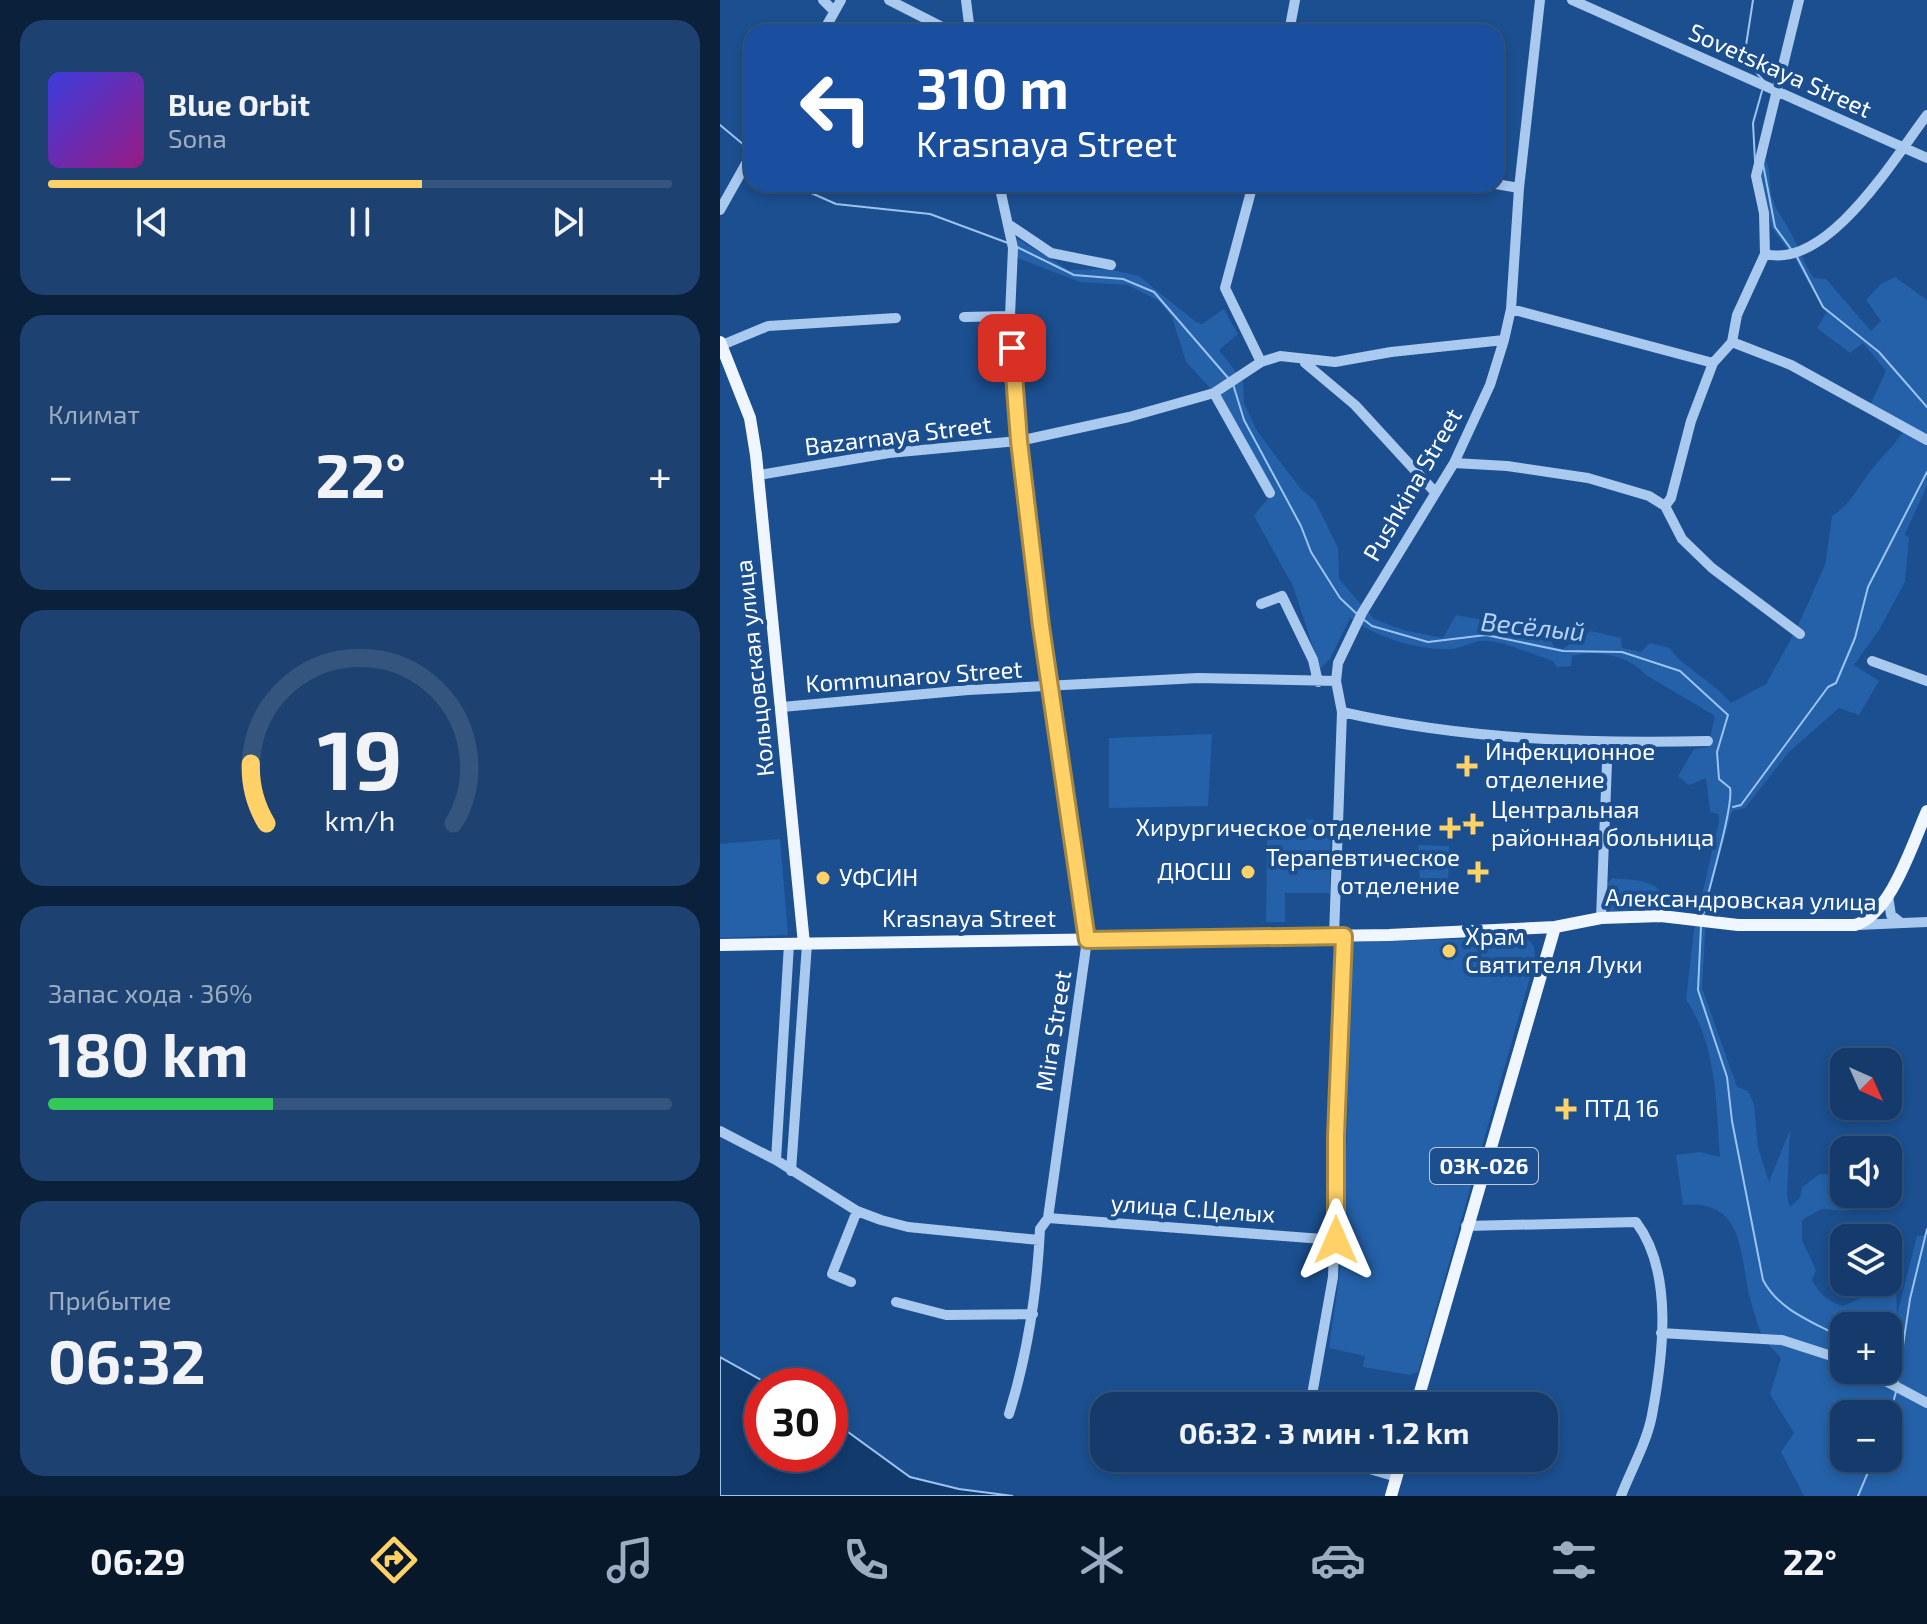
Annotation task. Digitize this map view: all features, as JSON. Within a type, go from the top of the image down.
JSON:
[{"type":"main road","name":"Кольцовская улица","points":[[721,344],[750,418],[759,475],[805,944]]},
{"type":"main road","points":[[1855,925],[1874,915],[1888,896],[1927,811]]},
{"type":"main road","name":"Александровская улица","points":[[1555,927],[1601,918],[1855,925]]},
{"type":"main road","name":"Krasnaya Street","points":[[720,945],[1339,936],[1555,927]]},
{"type":"main road","name":"03К-026","points":[[1420,1392],[1555,927]]},
{"type":"main road","points":[[1391,1496],[1398,1472]]},
{"type":"street","points":[[823,0],[834,11]]},
{"type":"street","points":[[827,24],[841,0]]},
{"type":"street","points":[[889,0],[938,24]]},
{"type":"street","points":[[966,0],[969,24]]},
{"type":"street","points":[[1290,24],[1295,0]]},
{"type":"street","name":"Pushkina Street","points":[[1312,1392],[1333,1277],[1336,1240],[1342,712],[1336,681],[1338,663],[1360,617],[1434,491],[1454,463],[1490,385],[1504,340],[1511,309],[1519,188],[1540,0]]},
{"type":"street","name":"Sovetskaya Street","points":[[1572,0],[1927,158]]},
{"type":"street","points":[[1665,506],[1671,498],[1691,421],[1713,363],[1732,342],[1737,315],[1765,254],[1764,213],[1756,176],[1799,0]]},
{"type":"street","points":[[1765,254],[1781,258],[1821,240],[1847,217],[1927,115]]},
{"type":"street","points":[[720,210],[744,167]]},
{"type":"street","points":[[1504,185],[1519,188]]},
{"type":"street","name":"Mira Street","points":[[1001,192],[1013,244],[1010,316],[1019,441],[1087,940],[1048,1218],[1040,1229],[1033,1314],[1023,1367],[1009,1414]]},
{"type":"street","points":[[1251,192],[1225,288],[1261,362],[1280,356],[1327,363],[1504,340]]},
{"type":"street","points":[[1011,226],[1051,253],[1111,265]]},
{"type":"street","points":[[1511,309],[1713,363]]},
{"type":"street","points":[[964,317],[1010,316]]},
{"type":"street","name":"Кольцовская улица","points":[[721,344],[768,326],[896,318]]},
{"type":"street","points":[[1732,342],[1791,365],[1927,440]]},
{"type":"street","points":[[1301,361],[1324,377],[1434,491]]},
{"type":"street","name":"Bazarnaya Street","points":[[759,475],[889,453],[1019,441],[1218,391],[1261,362]]},
{"type":"street","points":[[1324,377],[1322,370],[1327,363]]},
{"type":"street","points":[[1218,391],[1270,493]]},
{"type":"street","points":[[1454,463],[1507,466],[1588,478],[1636,491],[1665,506],[1682,539],[1712,568],[1800,634]]},
{"type":"street","points":[[1261,604],[1282,596],[1313,660],[1318,682]]},
{"type":"street","points":[[1872,661],[1927,681]]},
{"type":"street","name":"Kommunarov Street","points":[[782,707],[968,690],[1231,678],[1336,681]]},
{"type":"street","points":[[1342,712],[1407,726],[1605,744],[1708,741]]},
{"type":"street","points":[[1601,918],[1607,763],[1605,744]]},
{"type":"street","points":[[1888,896],[1891,915],[1901,923]]},
{"type":"street","name":"Александровская улица","points":[[1855,925],[1927,922]]},
{"type":"street","points":[[776,1160],[789,944]]},
{"type":"street","name":"Кольцовская улица","points":[[791,1171],[805,944]]},
{"type":"street","points":[[785,1011],[802,1012]]},
{"type":"street","points":[[720,1131],[776,1160],[857,1211],[908,1227],[1039,1240]]},
{"type":"street","points":[[851,1282],[832,1274],[857,1211]]},
{"type":"street","name":"улица С.Целых","points":[[1048,1218],[1336,1240]]},
{"type":"street","points":[[1466,1226],[1636,1222],[1649,1242],[1662,1289],[1661,1333],[1652,1416],[1621,1496]]},
{"type":"street","points":[[896,1302],[946,1315],[1033,1314]]},
{"type":"street","points":[[1661,1333],[1782,1340],[1830,1355]]},
{"type":"street","points":[[1891,1384],[1927,1403]]},
{"type":"street","points":[[1380,1472],[1397,1477]]},
{"type":"shaded area","points":[[1761,153],[1768,164],[1775,205],[1814,278],[1826,279],[1871,331],[1881,321],[1866,300],[1881,284],[1895,277],[1927,300],[1927,486],[1905,534],[1909,538],[1905,582],[1879,630],[1854,665],[1879,681],[1859,715],[1839,708],[1788,753],[1745,808],[1732,811],[1707,902],[1702,988],[1737,1087],[1748,1091],[1754,1104],[1758,1148],[1769,1182],[1790,1130],[1787,1196],[1790,1207],[1800,1198],[1802,1187],[1820,1174],[1830,1175],[1830,1208],[1850,1208],[1848,1211],[1821,1209],[1802,1220],[1802,1240],[1816,1270],[1812,1280],[1821,1293],[1843,1306],[1865,1296],[1896,1296],[1897,1312],[1830,1312],[1830,1384],[1902,1384],[1902,1312],[1898,1312],[1917,1236],[1927,1235],[1927,1496],[1804,1496],[1781,1452],[1794,1433],[1770,1394],[1781,1358],[1759,1329],[1733,1227],[1715,1209],[1683,1205],[1676,1155],[1700,1152],[1720,1157],[1716,1096],[1709,1055],[1704,1036],[1686,1000],[1694,930],[1719,821],[1718,814],[1710,812],[1706,778],[1689,785],[1678,776],[1694,749],[1708,747],[1715,716],[1631,663],[1612,656],[1592,653],[1572,656],[1571,666],[1557,667],[1553,661],[1488,641],[1451,649],[1411,645],[1373,631],[1350,618],[1330,659],[1320,669],[1293,586],[1254,516],[1272,493],[1223,402],[1186,362],[1172,317],[1159,301],[1128,285],[1080,282],[1012,256],[1013,236],[1069,270],[1108,269],[1139,276],[1196,322],[1202,324],[1224,309],[1238,334],[1219,350],[1243,381],[1244,403],[1257,431],[1300,488],[1315,501],[1338,548],[1339,579],[1374,619],[1403,630],[1443,638],[1456,615],[1489,621],[1498,632],[1549,636],[1554,647],[1562,649],[1591,631],[1621,638],[1622,648],[1641,652],[1650,643],[1670,648],[1731,703],[1766,684],[1796,630],[1825,565],[1832,516],[1848,502],[1905,429],[1869,408],[1886,371],[1863,343],[1850,353],[1817,328],[1826,313],[1795,259],[1772,228],[1760,180]]},
{"type":"shaded area","points":[[1212,734],[1208,806],[1109,808],[1109,738]]},
{"type":"shaded area","points":[[1306,819],[1331,822],[1330,893],[1285,893],[1285,922],[1266,922],[1267,834],[1305,836]]},
{"type":"shaded area","points":[[780,839],[788,935],[720,938],[720,844]]},
{"type":"shaded area","points":[[1418,845],[1449,846],[1448,887],[1420,886]]},
{"type":"shaded area","points":[[1612,878],[1640,881],[1655,887],[1661,892],[1667,910],[1610,911],[1606,906],[1606,885]]},
{"type":"shaded area","points":[[1525,937],[1534,946],[1535,960],[1418,1372],[1410,1375],[1363,1367],[1365,1356],[1329,1348],[1343,1249],[1353,942]]},
{"type":"shaded area","points":[[720,1357],[744,1370],[744,1472],[848,1472],[848,1432],[910,1477],[959,1489],[1013,1496],[720,1496]]},
{"type":"waterway","points":[[1753,0],[1745,52],[1752,68],[1764,81]]},
{"type":"waterway","points":[[1755,161],[1753,123],[1762,91]]},
{"type":"waterway","name":"Весёлый","points":[[720,125],[744,145]]},
{"type":"waterway","points":[[1763,164],[1775,227],[1791,249]]},
{"type":"waterway","name":"Весёлый","points":[[809,192],[836,204],[930,214],[1008,243]]},
{"type":"waterway","name":"Весёлый","points":[[1017,247],[1074,275],[1123,279],[1154,292],[1229,379]]},
{"type":"waterway","points":[[1797,257],[1823,307],[1879,352],[1927,407]]},
{"type":"waterway","name":"Весёлый","points":[[1233,384],[1244,420],[1301,526],[1311,552],[1340,598],[1358,615]]},
{"type":"waterway","points":[[1733,807],[1741,805],[1828,687],[1836,683],[1855,638],[1868,587],[1927,472]]},
{"type":"waterway","name":"Весёлый","points":[[1363,619],[1372,626],[1428,642],[1486,635],[1563,651],[1622,652],[1680,671],[1728,715],[1717,752],[1719,779],[1730,788],[1730,798],[1703,916]]},
{"type":"waterway","name":"Весёлый","points":[[1701,926],[1698,990],[1727,1077],[1732,1121],[1763,1280],[1788,1308],[1830,1332]]},
{"type":"waterway","points":[[1902,1352],[1910,1299],[1927,1229]]},
{"type":"waterway","name":"Весёлый","points":[[1894,1400],[1896,1392]]},
{"type":"waterway","name":"Весёлый","points":[[1858,1496],[1868,1472]]},
{"type":"place","name":"Инфекционное отделение","points":[[1467,766]]},
{"type":"place","name":"Центральная районная больница","points":[[1473,824]]},
{"type":"place","name":"Хирургическое отделение","points":[[1450,828]]},
{"type":"place","name":"ДЮСШ","points":[[1248,872]]},
{"type":"place","name":"Терапевтическое отделение","points":[[1478,872]]},
{"type":"place","name":"УФСИН","points":[[823,878]]},
{"type":"place","name":"Храм Святителя Луки","points":[[1449,951]]},
{"type":"place","name":"ПТД 16","points":[[1566,1109]]},
{"type":"route","points":[[1012,348],[1019,441],[1041,626],[1087,940],[1344,936],[1336,1136],[1336,1240]]}]
